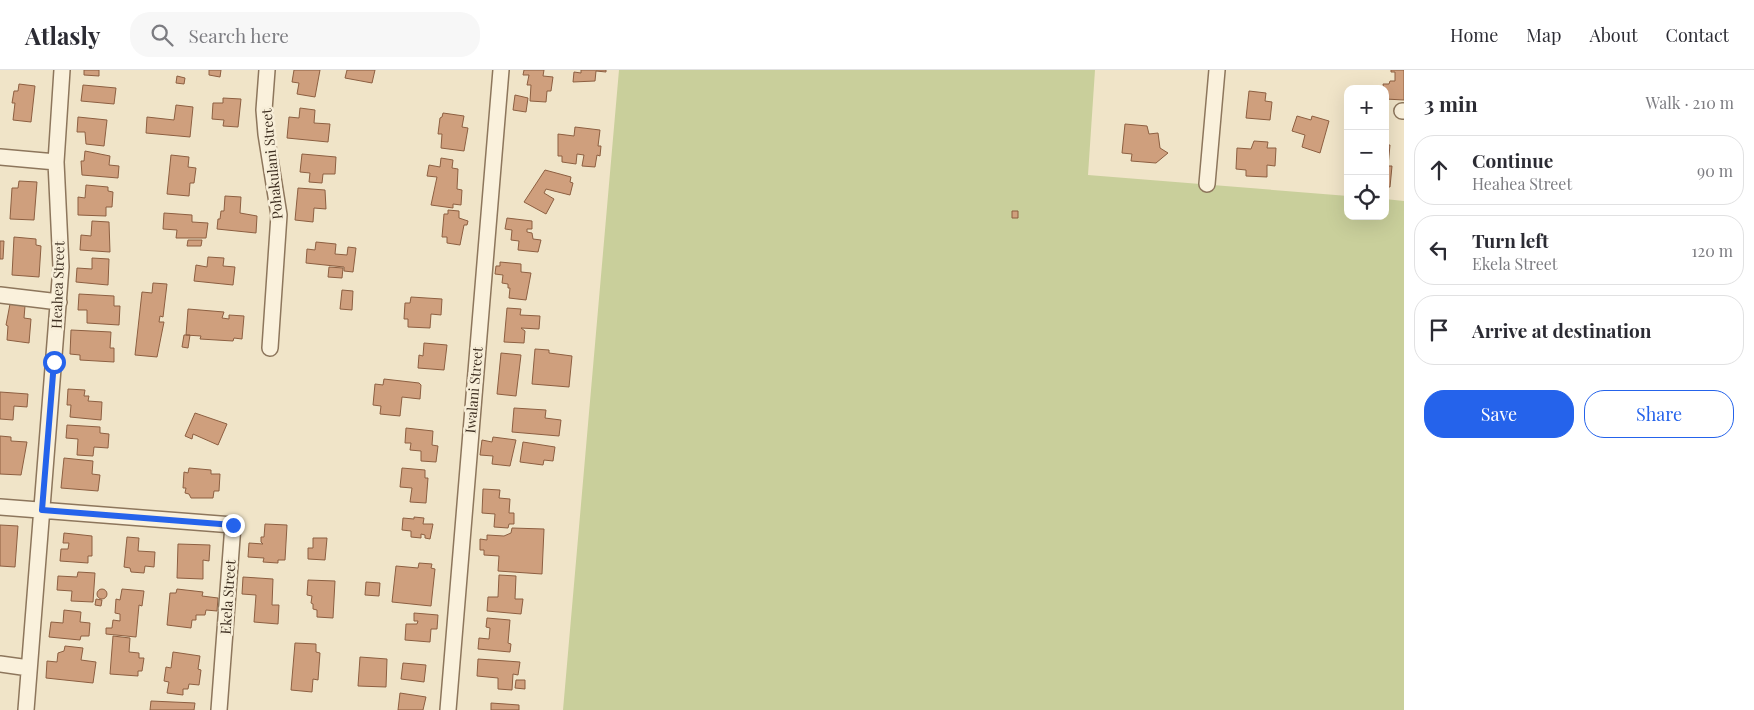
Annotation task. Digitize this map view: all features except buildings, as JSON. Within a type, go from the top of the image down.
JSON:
[{"type":"street","name":"Heahea Street","points":[[26,710],[61,267],[56,162],[62,70]]},
{"type":"street","name":"Pohakulani Street","points":[[267,70],[265,118],[279,215],[270,348]]},
{"type":"street","name":"Iwalani Street","points":[[448,710],[501,70]]},
{"type":"street","points":[[1208,184],[1217,70]]},
{"type":"street","points":[[0,158],[56,162]]},
{"type":"street","points":[[0,295],[59,302]]},
{"type":"street","points":[[0,507],[42,510]]},
{"type":"street","name":"Ekela Street","points":[[42,510],[233,525],[219,710]]},
{"type":"street","points":[[0,664],[29,668]]},
{"type":"green space","points":[[619,70],[1095,70],[1088,175],[1344,196],[1344,220],[1389,220],[1389,199],[1404,201],[1404,710],[563,710]]},
{"type":"route","points":[[54,362],[42,510],[233,525]]}]
